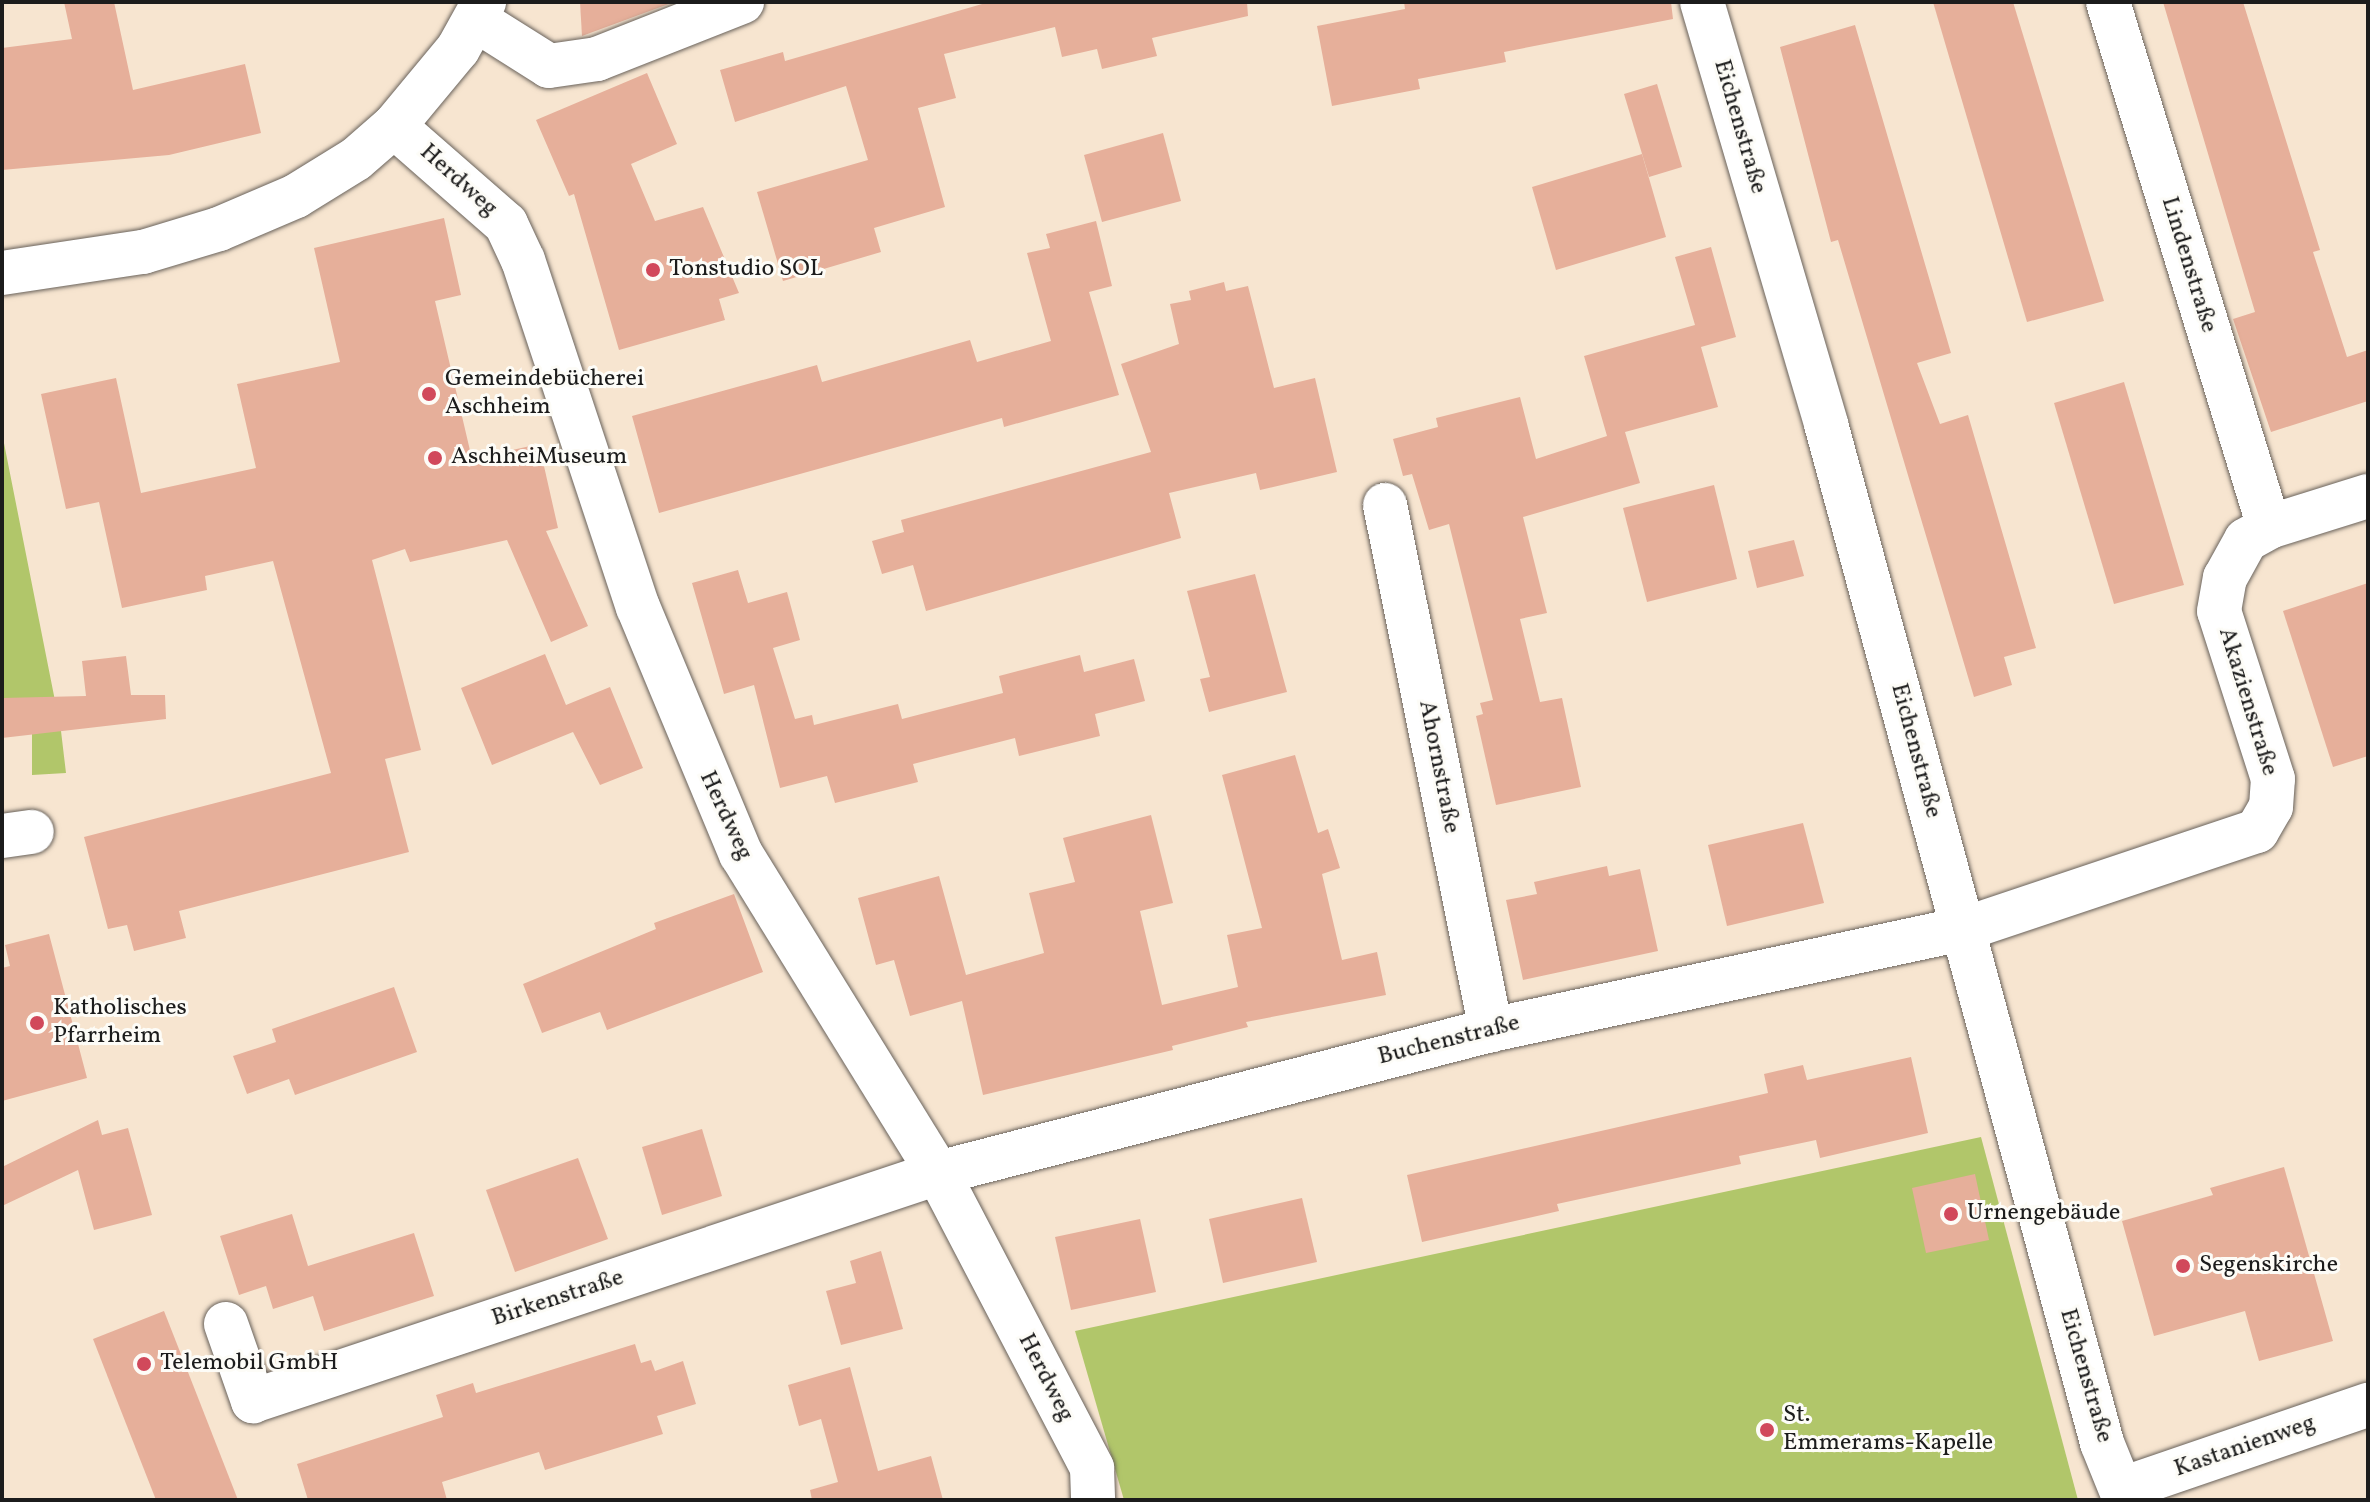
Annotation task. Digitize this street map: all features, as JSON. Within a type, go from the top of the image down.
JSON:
[{"type":"street","points":[[2,273],[143,252],[219,229],[296,196],[356,159],[394,126],[480,11],[549,66],[597,59],[742,2]]},
{"type":"street","name":"Eichenstraße","points":[[1702,2],[1826,424],[2102,1443],[2124,1494]]},
{"type":"street","name":"Lindenstraße","points":[[2108,2],[2269,527]]},
{"type":"street","name":"Herdweg","points":[[394,126],[506,224],[523,260],[638,607],[741,854],[938,1173],[1092,1468],[1093,1500]]},
{"type":"street","name":"Akazienstraße","points":[[1964,929],[2257,831],[2271,807],[2273,779],[2219,611],[2225,578],[2246,540],[2269,527],[2368,496]]},
{"type":"street","name":"Ahornstraße","points":[[1385,505],[1491,1030]]},
{"type":"street","name":"Buchenstraße","points":[[938,1173],[1491,1030],[1964,929]]},
{"type":"street","name":"Birkenstraße","points":[[226,1324],[253,1401],[938,1173]]},
{"type":"street","name":"Kastanienweg","points":[[2124,1494],[2368,1405]]},
{"type":"green space","points":[[2,433],[61,731],[66,773],[32,775],[32,698],[2,698]]},
{"type":"green space","points":[[1981,1137],[2078,1500],[1124,1500],[1075,1331]]},
{"type":"building","points":[[64,2],[114,2],[133,90],[245,64],[261,133],[169,155],[2,170],[2,48],[72,39]]},
{"type":"building","points":[[580,2],[674,2],[582,36]]},
{"type":"building","points":[[989,2],[1247,2],[1248,16],[1152,38],[1157,56],[1102,69],[1097,49],[1062,57],[1055,27],[944,54],[956,98],[918,108],[945,207],[874,228],[881,252],[783,281],[757,192],[868,160],[846,86],[735,122],[720,70],[783,52],[785,61]]},
{"type":"building","points":[[1404,2],[1671,2],[1673,19],[1504,52],[1506,62],[1418,79],[1420,89],[1332,106],[1317,26],[1405,9]]},
{"type":"building","points":[[1933,2],[2013,2],[2104,301],[2027,322]]},
{"type":"building","points":[[2163,2],[2243,2],[2320,250],[2313,252],[2347,357],[2368,350],[2368,401],[2271,432],[2233,319],[2255,312]]},
{"type":"building","points":[[1855,25],[1951,353],[1917,363],[1940,424],[1968,415],[2036,648],[2004,657],[2012,685],[1974,697],[1838,240],[1831,242],[1780,47]]},
{"type":"building","points":[[647,73],[677,144],[631,164],[655,221],[703,207],[739,293],[719,299],[725,320],[619,350],[574,194],[569,196],[536,120]]},
{"type":"building","points":[[1657,84],[1682,167],[1649,177],[1624,94]]},
{"type":"building","points":[[1163,133],[1181,201],[1102,222],[1084,155]]},
{"type":"building","points":[[1642,154],[1666,237],[1556,270],[1532,187]]},
{"type":"building","points":[[444,218],[461,295],[435,301],[472,459],[539,444],[558,528],[546,531],[588,626],[551,642],[507,540],[410,562],[405,549],[372,560],[421,750],[385,759],[409,852],[179,911],[186,938],[134,951],[127,925],[108,929],[84,837],[331,773],[273,561],[205,576],[207,590],[122,608],[99,502],[66,509],[41,394],[116,378],[141,493],[256,468],[237,384],[340,362],[314,248]]},
{"type":"building","points":[[1096,221],[1112,286],[1089,292],[1119,395],[1004,427],[1002,418],[659,513],[632,416],[817,365],[822,382],[970,340],[977,362],[1051,341],[1027,253],[1050,248],[1046,234]]},
{"type":"building","points":[[1711,247],[1736,337],[1701,347],[1699,340],[1718,407],[1625,432],[1640,483],[1523,517],[1547,613],[1520,619],[1540,702],[1562,698],[1581,787],[1496,805],[1476,716],[1483,714],[1480,703],[1493,700],[1449,524],[1429,530],[1412,474],[1403,476],[1393,439],[1438,427],[1436,418],[1520,397],[1536,459],[1607,436],[1584,356],[1695,325],[1675,257]]},
{"type":"building","points":[[1224,282],[1226,291],[1248,286],[1274,388],[1315,378],[1337,472],[1260,490],[1256,473],[1169,493],[1181,538],[926,611],[913,565],[882,574],[872,541],[904,532],[901,520],[1151,452],[1121,364],[1179,344],[1170,304],[1191,300],[1189,291]]},
{"type":"building","points":[[2124,382],[2184,585],[2114,604],[2054,403]]},
{"type":"building","points":[[1714,485],[1737,579],[1647,602],[1623,508]]},
{"type":"building","points":[[1794,540],[1804,576],[1757,588],[1748,551]]},
{"type":"building","points":[[738,570],[748,603],[787,592],[800,640],[773,648],[795,719],[812,715],[814,725],[898,704],[902,719],[1003,693],[999,676],[1080,655],[1084,672],[1134,659],[1145,701],[1095,714],[1100,736],[1019,756],[1015,738],[913,764],[918,782],[835,803],[827,776],[780,788],[754,685],[724,694],[692,583]]},
{"type":"building","points":[[1255,574],[1287,692],[1209,712],[1200,679],[1210,677],[1187,591]]},
{"type":"building","points":[[2368,583],[2368,756],[2333,767],[2283,611]]},
{"type":"building","points":[[545,654],[566,705],[610,687],[643,768],[600,785],[573,732],[492,765],[461,688]]},
{"type":"building","points":[[126,656],[131,695],[165,695],[166,719],[2,738],[2,698],[86,696],[82,661]]},
{"type":"building","points":[[1295,755],[1318,833],[1328,829],[1340,868],[1322,874],[1342,960],[1377,952],[1386,995],[1246,1022],[1248,1027],[1172,1046],[1173,1050],[983,1095],[962,1001],[910,1016],[894,960],[876,965],[858,898],[939,876],[966,975],[1044,953],[1029,893],[1075,882],[1063,838],[1151,815],[1173,903],[1140,911],[1162,1005],[1238,987],[1227,935],[1262,928],[1222,775]]},
{"type":"building","points":[[1803,823],[1824,903],[1727,926],[1708,845]]},
{"type":"building","points":[[1607,866],[1609,876],[1640,869],[1658,951],[1523,980],[1506,900],[1537,894],[1534,882]]},
{"type":"building","points":[[734,894],[763,972],[607,1030],[600,1012],[542,1033],[523,984],[656,929],[654,923]]},
{"type":"building","name":"Katholisches Pfarrheim","points":[[49,934],[87,1078],[2,1101],[2,968],[10,966],[5,945]]},
{"type":"building","points":[[394,987],[417,1052],[295,1095],[289,1079],[247,1094],[233,1056],[276,1042],[272,1029]]},
{"type":"building","points":[[1911,1057],[1928,1133],[1820,1158],[1816,1140],[1739,1156],[1741,1164],[1557,1204],[1559,1211],[1422,1242],[1407,1175],[1768,1093],[1764,1074],[1803,1065],[1807,1080]]},
{"type":"building","points":[[98,1120],[102,1135],[128,1128],[152,1215],[94,1230],[78,1170],[2,1206],[2,1167]]},
{"type":"building","points":[[702,1129],[722,1196],[662,1215],[642,1147]]},
{"type":"building","points":[[578,1158],[608,1239],[515,1272],[486,1190]]},
{"type":"building","points":[[2284,1167],[2333,1341],[2259,1361],[2245,1311],[2154,1336],[2122,1221],[2213,1195],[2210,1188]]},
{"type":"building","name":"Urnengebäude","points":[[1975,1174],[1989,1240],[1926,1253],[1912,1188]]},
{"type":"building","points":[[1302,1198],[1317,1262],[1223,1283],[1209,1219]]},
{"type":"building","points":[[292,1214],[308,1266],[414,1233],[434,1296],[324,1331],[313,1296],[273,1309],[266,1286],[239,1295],[220,1236]]},
{"type":"building","points":[[1140,1219],[1156,1292],[1071,1310],[1055,1237]]},
{"type":"building","points":[[881,1251],[903,1329],[841,1345],[826,1291],[856,1283],[850,1261]]},
{"type":"building","points":[[164,1311],[238,1500],[156,1500],[114,1393],[93,1339]]},
{"type":"building","points":[[635,1344],[641,1363],[651,1360],[655,1371],[683,1361],[696,1404],[657,1416],[663,1434],[545,1470],[539,1452],[442,1482],[447,1500],[308,1500],[297,1464],[443,1417],[436,1395],[473,1383],[476,1393]]},
{"type":"building","points":[[850,1367],[878,1471],[931,1456],[943,1500],[812,1500],[810,1490],[838,1482],[821,1419],[799,1426],[788,1385]]},
{"type":"place","name":"Tonstudio SOL","points":[[653,270]]},
{"type":"place","name":"Gemeindebücherei Aschheim","points":[[429,394]]},
{"type":"place","name":"AschheiMuseum","points":[[435,458]]},
{"type":"place","name":"Katholisches Pfarrheim","points":[[37,1023]]},
{"type":"place","name":"Urnengebäude","points":[[1951,1214]]},
{"type":"place","name":"Segenskirche","points":[[2183,1266]]},
{"type":"place","name":"Telemobil GmbH","points":[[144,1364]]},
{"type":"place","name":"St. Emmerams-Kapelle","points":[[1767,1430]]}]
